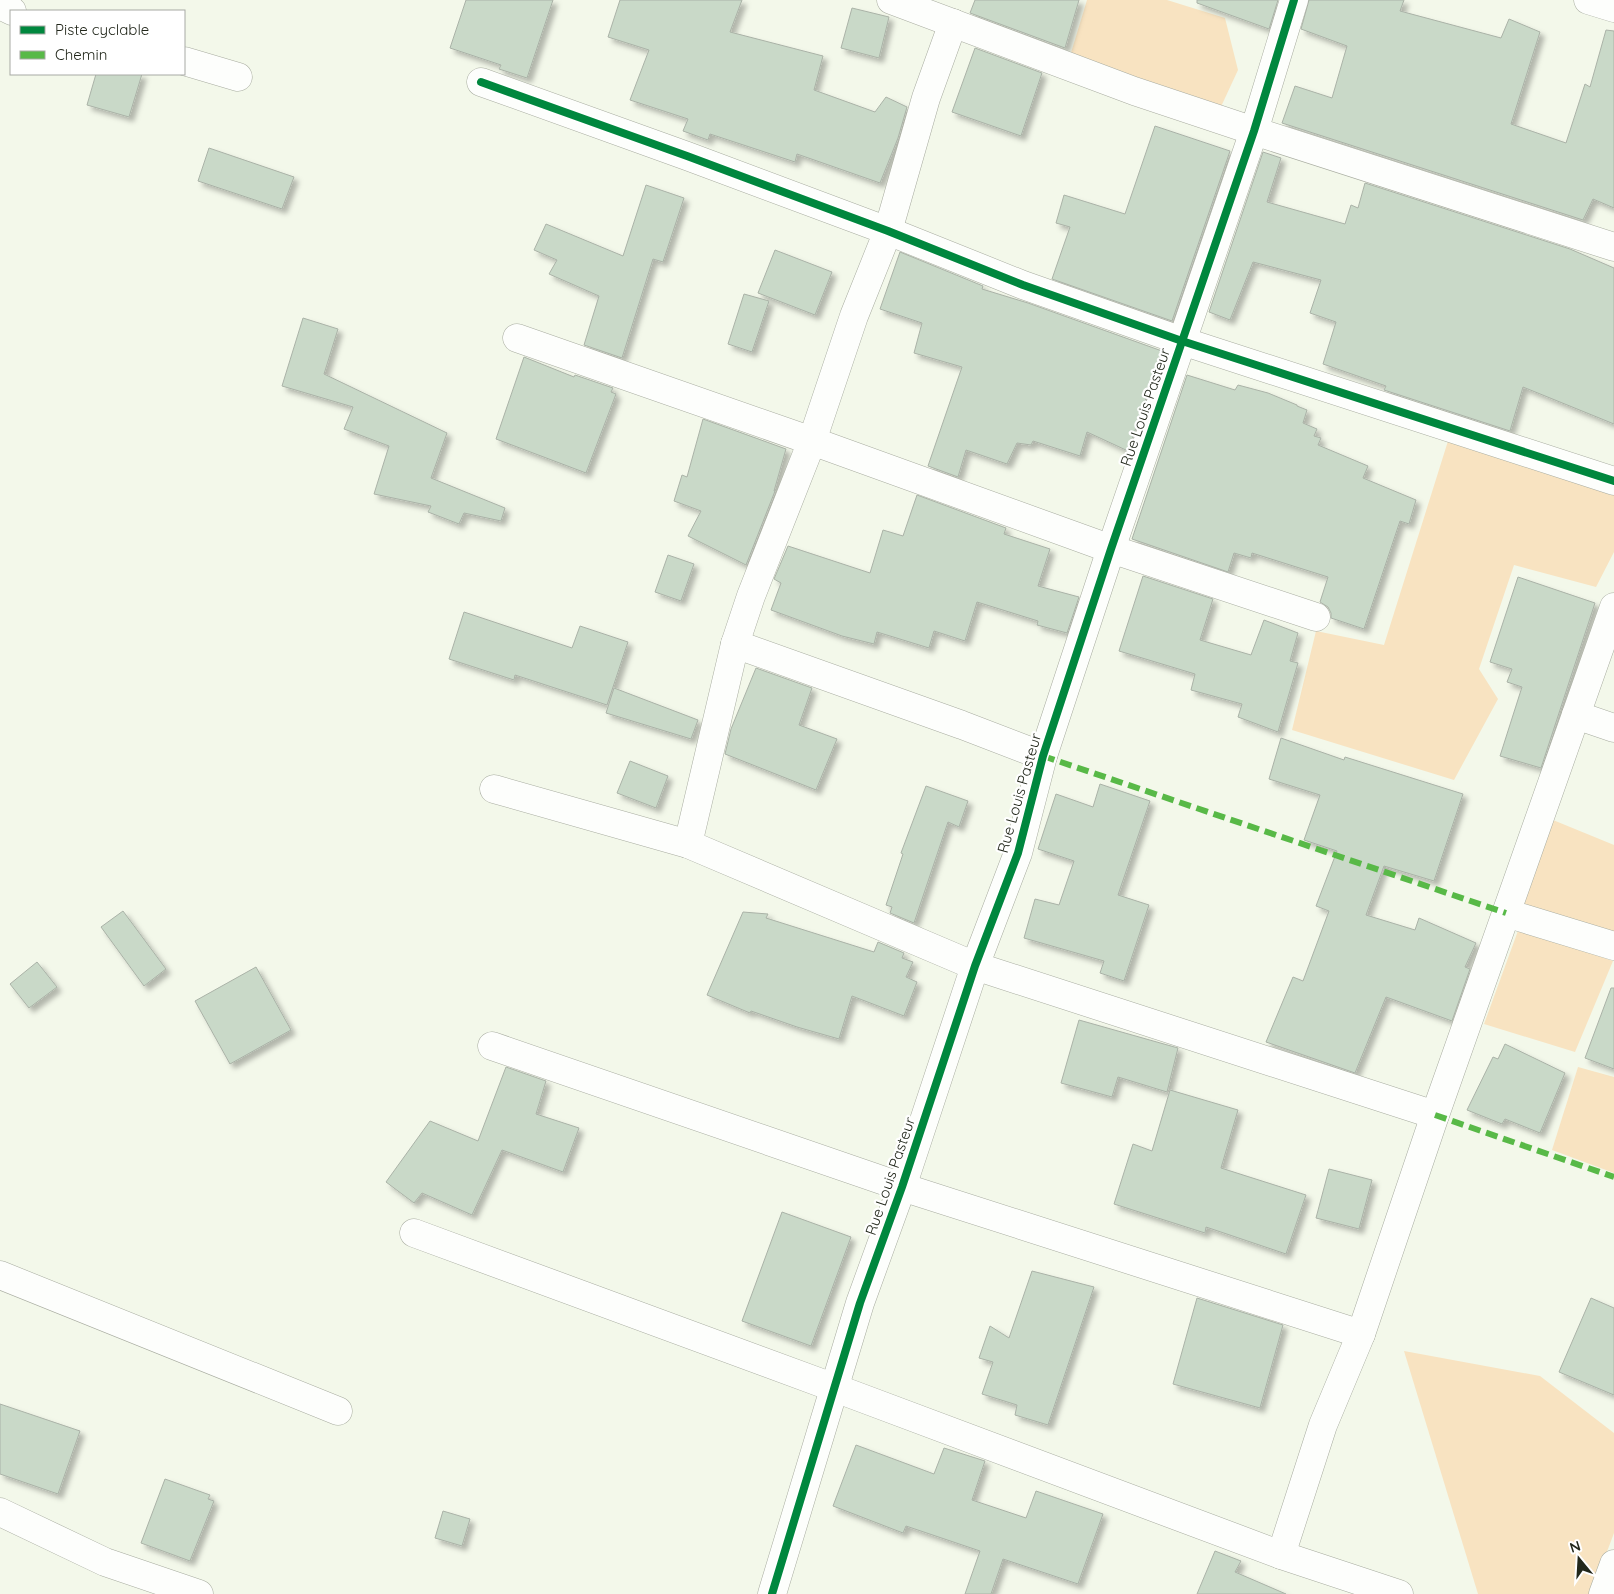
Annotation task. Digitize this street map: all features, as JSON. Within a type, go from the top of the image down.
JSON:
[{"type":"street","points":[[891,0],[1134,91],[1614,247]]},
{"type":"street","name":"Rue Louis Pasteur","points":[[772,1594],[860,1303],[902,1187],[975,966],[1018,852],[1043,756],[1111,549],[1254,131],[1294,0]]},
{"type":"street","points":[[1588,0],[1614,8]]},
{"type":"street","points":[[688,844],[735,644],[751,596],[812,441],[854,316],[888,231],[926,98],[953,23]]},
{"type":"street","points":[[185,62],[238,77]]},
{"type":"street","points":[[481,82],[888,231],[1023,285],[1182,341],[1614,481]]},
{"type":"street","points":[[517,338],[812,441],[1111,549],[1316,617]]},
{"type":"street","points":[[1281,1555],[1323,1425],[1361,1334],[1435,1116],[1614,607]]},
{"type":"street","points":[[735,644],[1043,756]]},
{"type":"street","points":[[1576,715],[1614,728]]},
{"type":"street","points":[[494,789],[688,844],[975,966],[1435,1116]]},
{"type":"street","points":[[1506,914],[1614,946]]},
{"type":"street","points":[[492,1046],[902,1187],[1361,1334]]},
{"type":"street","points":[[414,1233],[1281,1555],[1399,1594]]},
{"type":"street","points":[[0,1275],[338,1411]]},
{"type":"street","points":[[0,1512],[105,1562],[199,1594]]},
{"type":"street","points":[[1603,1594],[1614,1564]]},
{"type":"shaded area","points":[[1087,0],[1167,0],[1225,18],[1238,70],[1219,111],[1070,56]]},
{"type":"shaded area","points":[[1448,441],[1614,493],[1614,552],[1596,587],[1514,565],[1479,669],[1498,699],[1454,780],[1292,730],[1316,631],[1384,645]]},
{"type":"shaded area","points":[[1553,820],[1614,845],[1614,931],[1612,936],[1520,910]]},
{"type":"shaded area","points":[[1519,928],[1613,961],[1575,1052],[1484,1024]]},
{"type":"shaded area","points":[[1578,1067],[1614,1077],[1614,1173],[1552,1150]]},
{"type":"shaded area","points":[[1404,1351],[1540,1376],[1614,1433],[1614,1533],[1591,1594],[1478,1594]]},
{"type":"building","points":[[466,0],[553,0],[527,78],[499,69],[501,65],[450,48]]},
{"type":"building","points":[[620,0],[742,0],[730,32],[823,56],[814,90],[875,112],[886,97],[907,107],[898,138],[880,183],[797,154],[795,162],[710,134],[708,140],[683,131],[688,119],[630,100],[649,50],[608,37]]},
{"type":"building","points":[[975,0],[1079,0],[1065,48],[970,13]]},
{"type":"building","points":[[1197,0],[1278,0],[1269,29],[1197,3]]},
{"type":"building","points":[[1309,0],[1404,0],[1400,11],[1501,38],[1509,19],[1540,32],[1511,124],[1566,143],[1585,84],[1590,87],[1606,30],[1614,31],[1614,208],[1593,199],[1583,220],[1282,123],[1295,86],[1332,98],[1347,46],[1301,29]]},
{"type":"building","points":[[852,8],[889,17],[879,58],[841,48]]},
{"type":"building","points":[[975,48],[1042,73],[1021,136],[952,112]]},
{"type":"building","points":[[96,75],[142,75],[129,117],[87,105]]},
{"type":"building","points":[[1155,126],[1230,151],[1172,321],[1052,279],[1070,227],[1056,223],[1064,195],[1125,214]]},
{"type":"building","points":[[209,148],[294,177],[282,209],[198,181]]},
{"type":"building","points":[[1263,152],[1281,158],[1267,202],[1345,224],[1351,205],[1358,208],[1365,183],[1570,249],[1614,268],[1614,424],[1523,387],[1510,431],[1384,390],[1386,386],[1323,364],[1336,322],[1310,313],[1321,280],[1253,262],[1230,320],[1209,312]]},
{"type":"building","points":[[646,185],[684,198],[663,262],[653,259],[622,358],[584,345],[599,296],[549,274],[557,260],[534,250],[546,224],[623,256]]},
{"type":"building","points":[[775,250],[832,272],[815,315],[758,293]]},
{"type":"building","points":[[900,252],[983,286],[982,289],[1028,303],[1162,351],[1128,451],[1087,432],[1080,456],[1033,441],[1031,445],[1017,443],[1007,464],[966,450],[958,477],[928,466],[962,367],[914,353],[922,323],[880,309]]},
{"type":"building","points":[[744,294],[769,301],[752,352],[728,344]]},
{"type":"building","points":[[303,318],[338,329],[324,374],[447,433],[431,478],[505,508],[501,521],[464,513],[459,524],[428,512],[431,506],[374,494],[389,446],[344,429],[353,407],[282,386]]},
{"type":"building","points":[[524,357],[574,377],[575,375],[613,388],[611,392],[616,394],[586,473],[496,439]]},
{"type":"building","points":[[1187,375],[1235,390],[1238,385],[1268,393],[1307,410],[1303,423],[1317,429],[1314,436],[1321,438],[1318,445],[1368,466],[1363,478],[1416,500],[1409,524],[1400,521],[1364,629],[1331,618],[1328,607],[1320,602],[1328,577],[1252,553],[1251,558],[1234,553],[1228,572],[1132,539]]},
{"type":"building","points":[[703,419],[786,449],[775,491],[746,565],[688,536],[701,511],[674,501],[682,475],[687,477]]},
{"type":"building","points":[[917,495],[1006,528],[1004,534],[1050,549],[1038,586],[1079,597],[1067,633],[1037,625],[1038,621],[977,602],[965,641],[934,631],[929,648],[877,632],[874,644],[842,636],[771,610],[781,583],[774,579],[788,546],[870,573],[883,530],[903,536]]},
{"type":"building","points":[[668,555],[694,564],[681,601],[655,592]]},
{"type":"building","points":[[1143,576],[1213,599],[1200,640],[1251,655],[1264,620],[1298,633],[1290,661],[1298,663],[1278,732],[1238,717],[1242,704],[1191,690],[1195,674],[1119,651]]},
{"type":"building","points":[[1518,577],[1595,603],[1541,768],[1500,756],[1522,687],[1507,682],[1512,669],[1490,662]]},
{"type":"building","points":[[464,612],[572,648],[580,626],[628,642],[607,705],[515,675],[514,680],[449,659]]},
{"type":"building","points":[[756,668],[812,688],[799,725],[837,739],[816,790],[725,754],[731,729]]},
{"type":"building","points":[[614,688],[698,720],[691,739],[606,713]]},
{"type":"building","points":[[1281,738],[1344,760],[1345,757],[1463,794],[1434,881],[1384,866],[1366,915],[1415,930],[1419,918],[1476,943],[1465,967],[1470,969],[1452,1021],[1386,997],[1355,1073],[1266,1042],[1293,977],[1303,981],[1329,911],[1316,906],[1337,851],[1304,840],[1320,795],[1269,779]]},
{"type":"building","points":[[630,761],[668,776],[656,808],[617,793]]},
{"type":"building","points":[[1100,784],[1150,801],[1118,895],[1149,905],[1124,981],[1100,973],[1104,961],[1024,938],[1035,899],[1059,905],[1074,861],[1038,849],[1056,794],[1093,807]]},
{"type":"building","points":[[926,786],[968,801],[959,827],[948,822],[914,923],[890,913],[892,907],[886,905],[903,854],[901,853]]},
{"type":"building","points":[[123,911],[166,969],[144,986],[101,927]]},
{"type":"building","points":[[743,912],[768,914],[766,918],[874,952],[878,942],[904,953],[902,958],[913,962],[906,977],[917,982],[904,1016],[852,996],[839,1039],[751,1011],[750,1013],[707,995]]},
{"type":"building","points":[[37,962],[57,987],[29,1008],[10,984]]},
{"type":"building","points":[[256,967],[291,1030],[230,1064],[195,1001]]},
{"type":"building","points":[[1611,988],[1614,988],[1614,1069],[1585,1058]]},
{"type":"building","points":[[1079,1020],[1178,1048],[1167,1092],[1118,1077],[1112,1097],[1061,1083]]},
{"type":"building","points":[[1505,1044],[1565,1073],[1540,1133],[1505,1119],[1502,1124],[1467,1110],[1493,1057],[1498,1059]]},
{"type":"building","points":[[506,1067],[546,1081],[536,1114],[579,1128],[563,1172],[502,1150],[472,1215],[422,1193],[414,1203],[386,1182],[430,1121],[478,1141]]},
{"type":"building","points":[[1170,1090],[1238,1110],[1221,1168],[1306,1195],[1286,1254],[1206,1227],[1205,1233],[1114,1204],[1133,1144],[1152,1151]]},
{"type":"building","points":[[1329,1169],[1372,1180],[1359,1229],[1316,1218]]},
{"type":"building","points":[[782,1212],[851,1237],[811,1346],[742,1321]]},
{"type":"building","points":[[1032,1271],[1094,1287],[1048,1425],[1015,1415],[1017,1405],[982,1394],[993,1362],[979,1358],[990,1326],[1009,1338]]},
{"type":"building","points":[[1197,1298],[1283,1325],[1260,1408],[1173,1384]]},
{"type":"building","points":[[1591,1298],[1614,1308],[1614,1395],[1559,1372]]},
{"type":"building","points":[[0,1404],[80,1431],[58,1494],[0,1474]]},
{"type":"building","points":[[856,1445],[934,1474],[944,1448],[985,1461],[972,1500],[1026,1518],[1036,1491],[1103,1514],[1078,1584],[1003,1559],[991,1594],[965,1594],[980,1551],[906,1526],[903,1533],[833,1506]]},
{"type":"building","points":[[165,1479],[210,1495],[208,1499],[214,1501],[190,1561],[141,1543]]},
{"type":"building","points":[[443,1511],[470,1519],[462,1546],[435,1538]]},
{"type":"building","points":[[1215,1551],[1241,1561],[1235,1572],[1286,1594],[1197,1594]]},
{"type":"marked path","points":[[1043,756],[1506,913]]},
{"type":"marked path","points":[[1435,1115],[1614,1177]]},
{"type":"cycle path","points":[[772,1594],[860,1303],[902,1187],[975,966],[1018,853],[1043,756],[1111,549],[1254,131],[1294,0]]},
{"type":"cycle path","points":[[481,82],[888,231],[1023,285],[1182,341],[1614,481]]}]
